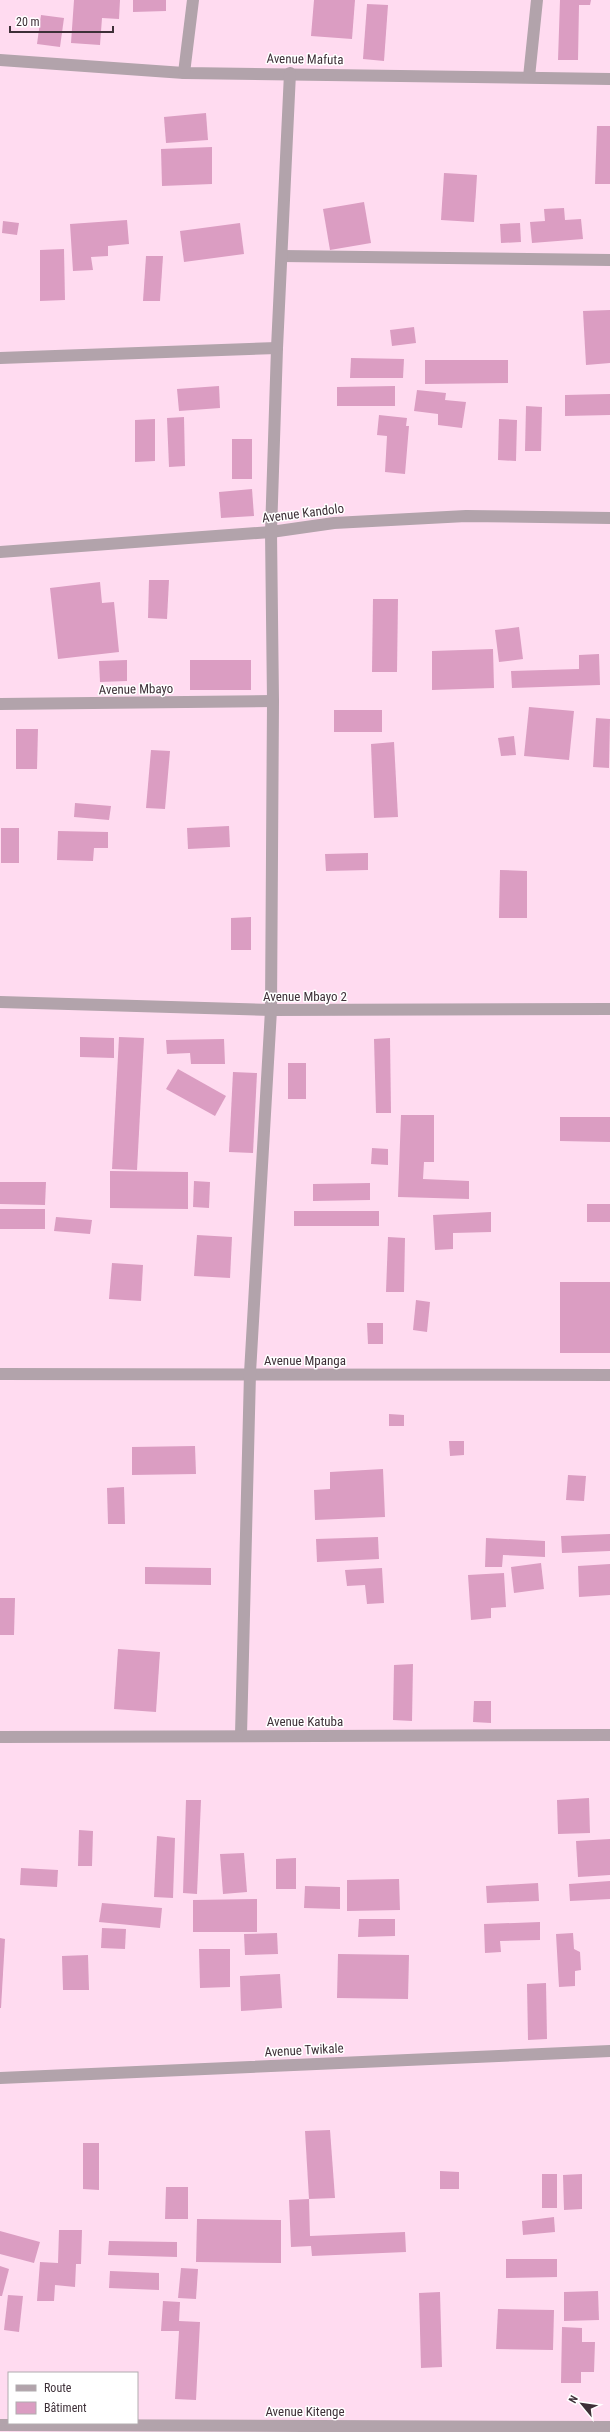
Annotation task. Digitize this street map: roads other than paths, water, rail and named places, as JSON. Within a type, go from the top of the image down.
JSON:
[{"type":"street","points":[[184,73],[193,0]]},
{"type":"street","points":[[529,77],[537,0]]},
{"type":"street","name":"Avenue Mafuta","points":[[0,60],[184,73],[290,73],[610,79]]},
{"type":"street","points":[[241,1735],[250,1373],[271,1010],[273,701],[270,532],[276,348],[282,256],[290,73]]},
{"type":"street","points":[[282,256],[610,260]]},
{"type":"street","points":[[0,358],[276,348]]},
{"type":"street","name":"Avenue Kandolo","points":[[0,552],[270,532],[334,523],[466,516],[610,518]]},
{"type":"street","name":"Avenue Mbayo","points":[[0,704],[273,701]]},
{"type":"street","name":"Avenue Mbayo 2","points":[[0,1002],[271,1010],[610,1009]]},
{"type":"street","name":"Avenue Mpanga","points":[[0,1374],[250,1373],[610,1375]]},
{"type":"street","name":"Avenue Katuba","points":[[0,1737],[241,1735],[610,1735]]},
{"type":"street","name":"Avenue Twikale","points":[[0,2078],[610,2051]]},
{"type":"street","name":"Avenue Kitenge","points":[[0,2425],[610,2427]]}]
